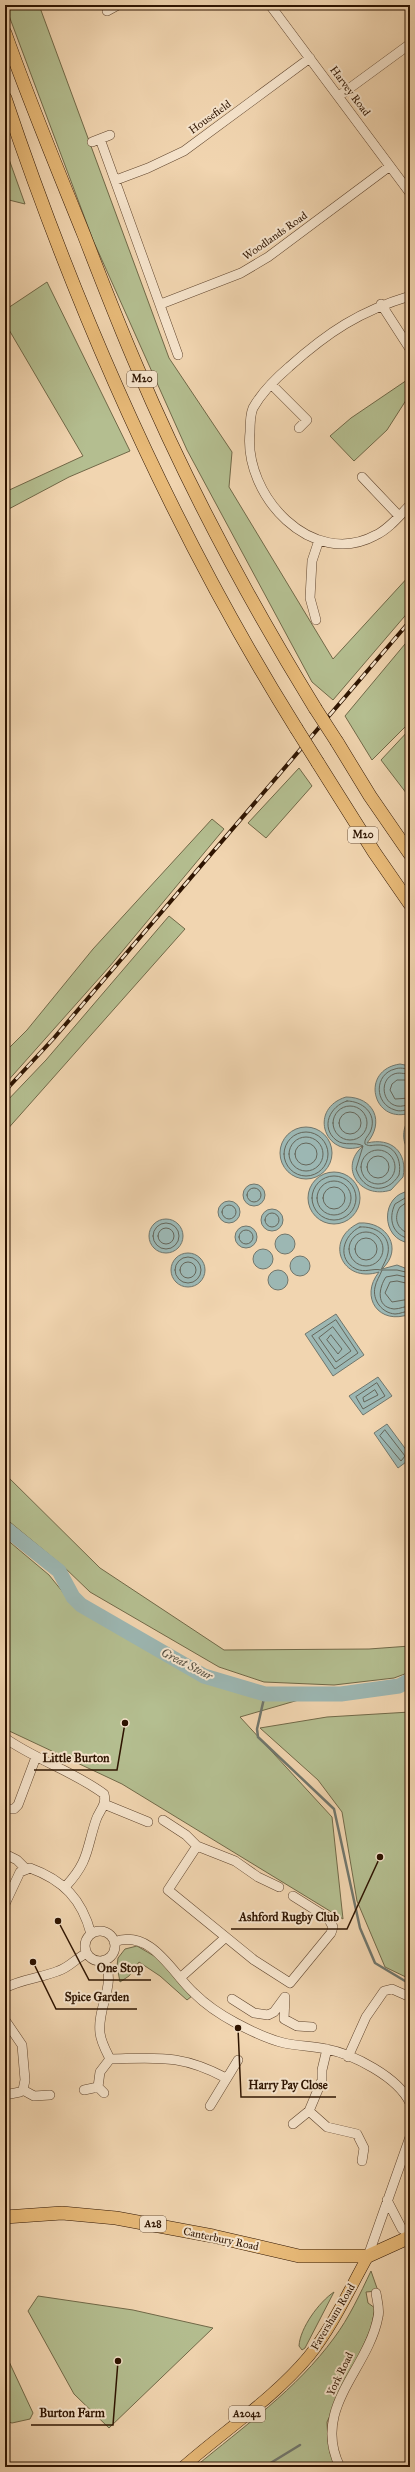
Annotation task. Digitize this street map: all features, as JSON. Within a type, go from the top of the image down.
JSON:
[{"type":"highway","name":"M20","points":[[5,33],[24,86],[149,394],[215,532],[277,646],[370,796],[410,854]]},
{"type":"highway","name":"M20","points":[[5,98],[28,167],[103,358],[141,445],[250,656],[374,852],[410,904]]},
{"type":"highway","name":"Canterbury Road","points":[[5,2217],[62,2213],[116,2218],[213,2236],[300,2256],[368,2256],[410,2235]]},
{"type":"main road","name":"Faversham Road","points":[[183,2467],[273,2392],[308,2357],[326,2332],[368,2256]]},
{"type":"street","points":[[107,11],[118,5]]},
{"type":"street","name":"Harvey Road","points":[[270,5],[410,192]]},
{"type":"street","points":[[339,96],[410,44]]},
{"type":"street","name":"Housefield","points":[[116,180],[148,168],[184,151],[310,58]]},
{"type":"street","points":[[110,135],[96,141],[116,180],[178,355]]},
{"type":"street","name":"Woodlands Road","points":[[161,304],[241,274],[268,257],[390,166]]},
{"type":"street","points":[[410,296],[381,304],[352,319],[322,338],[271,384],[253,409],[248,443],[250,462],[262,489],[276,510],[298,529],[319,540],[340,544],[363,540],[377,535],[410,505]]},
{"type":"street","points":[[381,304],[399,340],[410,349]]},
{"type":"street","points":[[271,384],[307,420],[300,428]]},
{"type":"street","points":[[362,477],[399,516]]},
{"type":"street","points":[[317,614],[310,598],[312,561],[319,540]]},
{"type":"street","points":[[5,1738],[36,1757],[92,1786],[104,1794],[104,1804],[96,1819],[85,1861],[66,1886]]},
{"type":"street","points":[[5,1809],[14,1810],[18,1805],[36,1757]]},
{"type":"street","points":[[104,1804],[148,1822]]},
{"type":"street","points":[[163,1820],[186,1835],[198,1846],[215,1852],[279,1887]]},
{"type":"street","points":[[198,1846],[168,1890],[254,1960],[290,1983]]},
{"type":"street","points":[[5,1854],[17,1860],[24,1868],[36,1870],[66,1886],[80,1906],[91,1934]]},
{"type":"street","points":[[5,1904],[20,1872],[24,1868]]},
{"type":"street","points":[[232,1999],[254,2013],[268,2015],[274,2012],[285,1997],[290,1983],[331,1933],[333,1927],[328,1918],[293,1896]]},
{"type":"street","points":[[104,1932],[114,1942],[114,1951],[104,1960],[94,1960],[87,1954],[85,1945],[91,1934],[104,1932]]},
{"type":"street","points":[[180,1978],[226,1937]]},
{"type":"street","points":[[114,1942],[122,1938],[150,1946],[165,1958],[180,1978],[204,2002],[237,2024],[284,2043],[327,2049],[348,2057],[390,2079],[406,2094],[410,2103]]},
{"type":"street","points":[[5,1988],[58,1971],[69,1966],[78,1957],[87,1954]]},
{"type":"street","points":[[104,1960],[108,1968],[110,1983],[101,2010],[100,2034],[110,2059]]},
{"type":"street","points":[[348,2057],[366,2017],[384,1991],[392,1990],[410,1997]]},
{"type":"street","points":[[285,1997],[284,2019],[297,2026],[312,2027]]},
{"type":"street","points":[[5,2020],[22,2045],[25,2076],[23,2090]]},
{"type":"street","points":[[293,2124],[309,2111],[322,2080],[322,2070],[327,2049]]},
{"type":"street","points":[[110,2059],[173,2058],[193,2062],[226,2078]]},
{"type":"street","points":[[84,2090],[101,2090],[100,2072],[110,2059]]},
{"type":"street","points":[[210,2106],[238,2060]]},
{"type":"street","points":[[23,2090],[34,2096],[50,2095]]},
{"type":"street","points":[[5,2095],[15,2094],[23,2090]]},
{"type":"street","points":[[309,2111],[327,2127],[357,2134],[364,2148],[362,2161]]},
{"type":"street","points":[[368,2256],[410,2137]]},
{"type":"street","points":[[387,2200],[400,2226],[410,2235]]},
{"type":"street","name":"York Road","points":[[340,2467],[332,2443],[332,2422],[349,2379],[373,2334],[379,2315],[376,2293]]},
{"type":"green space","points":[[5,5],[39,5],[169,358],[232,452],[229,487],[333,659],[410,575],[410,610],[333,700],[312,682],[187,450],[93,240]]},
{"type":"green space","points":[[5,148],[25,204],[5,199]]},
{"type":"green space","points":[[47,282],[130,451],[69,477],[5,511],[5,492],[83,456],[5,323],[5,310]]},
{"type":"green space","points":[[410,378],[410,394],[387,430],[354,461],[330,436],[351,418]]},
{"type":"green space","points":[[410,638],[410,722],[372,760],[345,716]]},
{"type":"green space","points":[[410,729],[410,798],[381,760]]},
{"type":"green space","points":[[299,768],[312,786],[266,838],[248,823]]},
{"type":"green space","points":[[212,819],[224,829],[110,966],[5,1084],[5,1052],[27,1030],[93,949]]},
{"type":"green space","points":[[169,916],[185,929],[5,1132],[5,1103],[46,1060]]},
{"type":"green space","points":[[5,1474],[100,1568],[224,1650],[369,1649],[410,1646],[410,1672],[394,1678],[334,1685],[264,1682],[219,1667],[90,1592],[63,1566],[5,1518]]},
{"type":"green space","points":[[5,1538],[49,1575],[74,1606],[206,1683],[258,1696],[309,1697],[240,1717],[332,1817],[343,1919],[122,1784],[5,1729]]},
{"type":"green space","points":[[410,1712],[410,1979],[385,1967],[357,1901],[342,1812],[318,1780],[260,1728],[327,1717]]},
{"type":"green space","points":[[137,1946],[161,1960],[192,1996],[187,2000],[160,1976],[139,1962],[129,1976],[120,1982],[117,1966],[118,1958],[125,1949]]},
{"type":"green space","points":[[371,2271],[378,2291],[366,2292],[368,2303],[375,2308],[371,2329],[327,2422],[328,2441],[337,2467],[195,2467],[269,2407],[319,2357],[345,2322]]},
{"type":"green space","points":[[334,2292],[305,2348],[302,2350],[299,2346],[300,2339],[311,2316],[322,2302]]},
{"type":"green space","points":[[38,2296],[133,2310],[213,2328],[109,2428],[74,2394],[28,2311]]},
{"type":"green space","points":[[5,2353],[33,2413],[30,2419],[12,2423],[5,2421]]},
{"type":"water","points":[[400,1064],[410,1066],[410,1113],[397,1115],[387,1111],[380,1104],[376,1095],[375,1085],[379,1076],[387,1068]]},
{"type":"water","points":[[346,1097],[364,1101],[374,1112],[376,1119],[375,1127],[367,1143],[383,1142],[390,1145],[396,1148],[403,1160],[403,1177],[391,1190],[380,1192],[370,1190],[362,1186],[356,1180],[352,1163],[356,1154],[363,1146],[350,1148],[339,1146],[331,1140],[326,1131],[324,1121],[327,1112],[334,1103]]},
{"type":"water","points":[[410,1117],[410,1152],[405,1144],[404,1130]]},
{"type":"water","points":[[306,1127],[316,1129],[324,1135],[330,1143],[332,1153],[330,1163],[324,1171],[316,1177],[306,1179],[296,1177],[288,1171],[282,1163],[280,1153],[282,1143],[288,1135],[296,1129]]},
{"type":"water","points":[[334,1172],[348,1176],[356,1184],[360,1198],[356,1212],[348,1220],[334,1224],[320,1220],[312,1212],[308,1198],[312,1184],[320,1176]]},
{"type":"water","points":[[254,1184],[262,1187],[265,1195],[262,1203],[254,1206],[246,1203],[243,1195],[246,1187]]},
{"type":"water","points":[[410,1191],[410,1243],[400,1240],[393,1234],[389,1226],[388,1217],[389,1208],[393,1200],[400,1194]]},
{"type":"water","points":[[229,1201],[237,1204],[240,1212],[237,1220],[229,1223],[221,1220],[218,1212],[221,1204]]},
{"type":"water","points":[[272,1209],[280,1212],[283,1220],[280,1228],[272,1231],[264,1228],[261,1220],[264,1212]]},
{"type":"water","points":[[163,1219],[169,1219],[178,1224],[182,1230],[182,1242],[178,1248],[169,1253],[163,1253],[154,1248],[149,1239],[149,1233],[154,1224]]},
{"type":"water","points":[[359,1223],[378,1227],[384,1231],[389,1238],[392,1245],[392,1253],[382,1269],[397,1265],[410,1270],[410,1314],[399,1317],[381,1313],[375,1307],[371,1291],[373,1281],[379,1272],[366,1274],[355,1272],[347,1266],[342,1258],[340,1249],[342,1240],[348,1230]]},
{"type":"water","points":[[246,1226],[254,1229],[257,1237],[254,1245],[246,1248],[238,1245],[235,1237],[238,1229]]},
{"type":"water","points":[[285,1234],[292,1237],[295,1244],[292,1251],[285,1254],[278,1251],[275,1244],[278,1237]]},
{"type":"water","points":[[263,1249],[270,1252],[273,1259],[270,1266],[263,1269],[256,1266],[253,1259],[256,1252]]},
{"type":"water","points":[[185,1253],[191,1253],[195,1254],[202,1260],[205,1270],[204,1277],[198,1284],[191,1287],[185,1287],[181,1286],[174,1280],[171,1273],[171,1267],[172,1263],[178,1256]]},
{"type":"water","points":[[300,1256],[307,1259],[310,1266],[307,1273],[300,1276],[293,1273],[290,1266],[293,1259]]},
{"type":"water","points":[[274,1270],[282,1270],[288,1276],[288,1284],[282,1290],[274,1290],[268,1284],[268,1276]]},
{"type":"water","points":[[336,1314],[364,1355],[333,1376],[305,1334]]},
{"type":"water","points":[[378,1377],[392,1396],[363,1415],[349,1396]]},
{"type":"water","points":[[387,1424],[410,1455],[410,1459],[398,1468],[374,1433]]},
{"type":"waterway","name":"Great Stour","points":[[5,1528],[59,1571],[73,1597],[81,1605],[204,1676],[265,1694],[341,1694],[399,1686],[410,1680]]},
{"type":"waterway","points":[[265,1694],[257,1729],[258,1737],[334,1809],[360,1928],[375,1963],[410,1984]]},
{"type":"waterway","points":[[407,2199],[410,2190]]},
{"type":"waterway","points":[[264,2467],[300,2445]]},
{"type":"railway","points":[[5,1091],[54,1038],[410,621]]},
{"type":"place","name":"Little Burton","points":[[125,1723]]},
{"type":"place","name":"Ashford Rugby Club","points":[[380,1857]]},
{"type":"place","name":"One Stop","points":[[58,1921]]},
{"type":"place","name":"Spice Garden","points":[[33,1962]]},
{"type":"place","name":"Harry Pay Close","points":[[238,2028]]},
{"type":"place","name":"Burton Farm","points":[[118,2361]]}]
